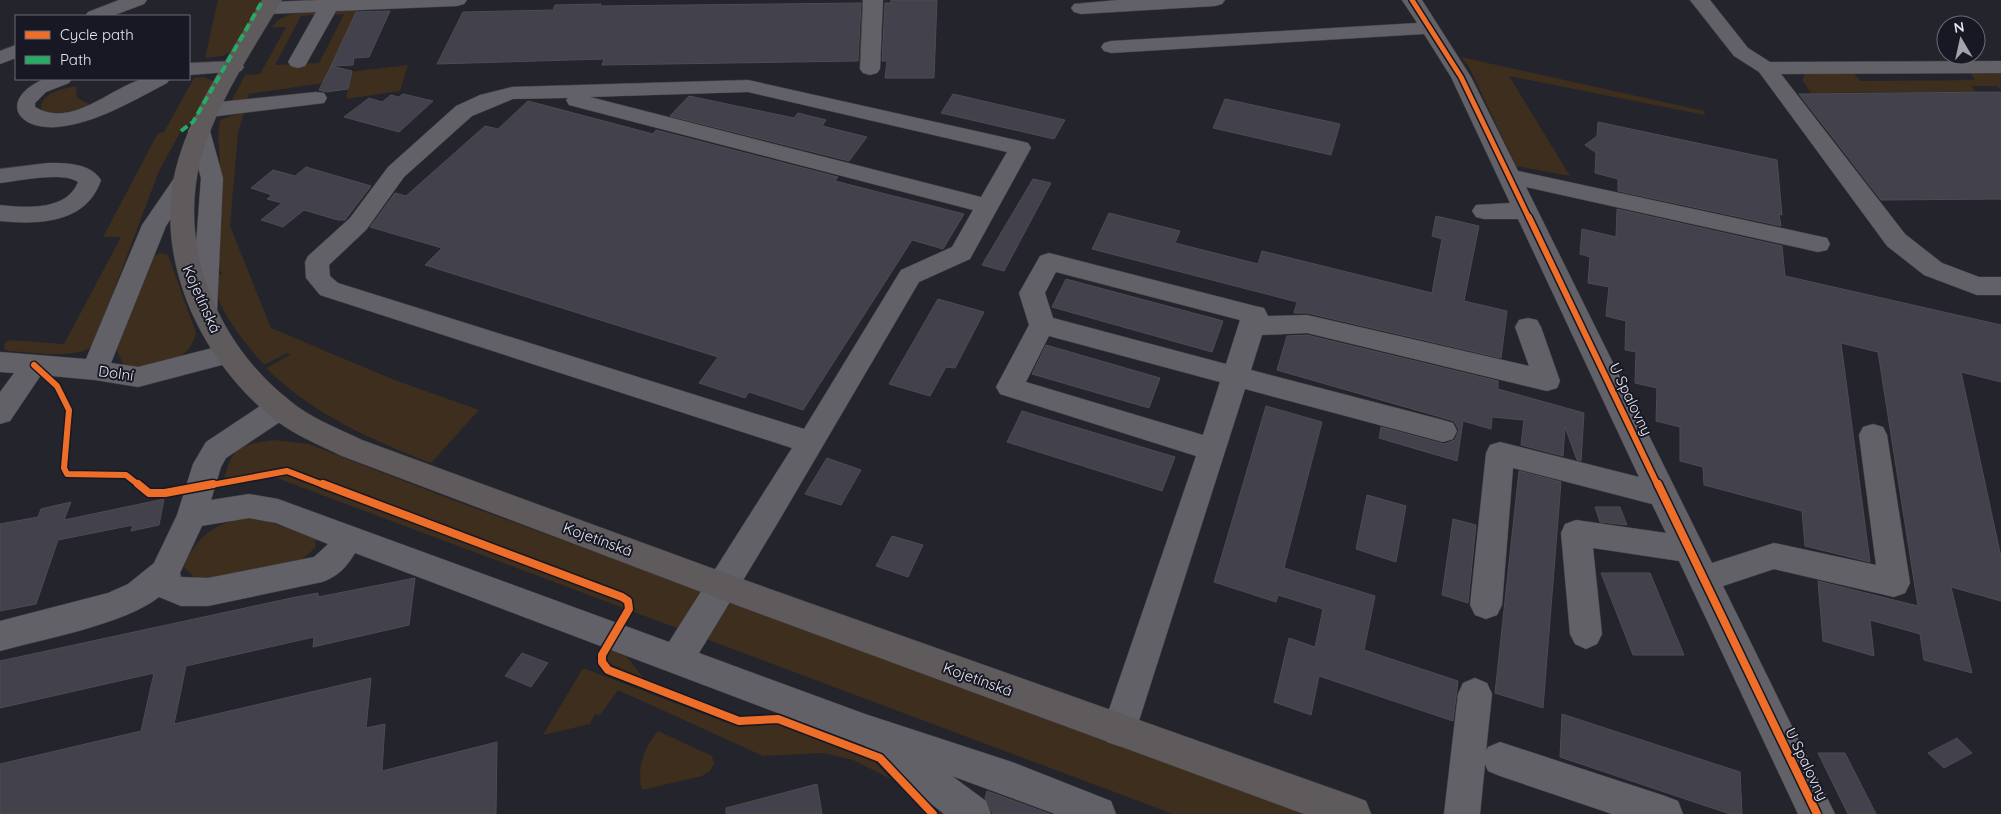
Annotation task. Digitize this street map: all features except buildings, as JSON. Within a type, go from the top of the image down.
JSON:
[{"type":"main road","name":"Kojetínská","points":[[270,4],[199,131],[185,179],[182,211],[184,257],[204,311],[228,354],[246,376],[279,408],[311,428],[352,448],[724,586],[1353,814]]},
{"type":"street","points":[[97,15],[134,0]]},
{"type":"street","points":[[270,4],[457,0]]},
{"type":"street","points":[[870,69],[874,0]]},
{"type":"street","points":[[1081,8],[1215,0]]},
{"type":"street","name":"U Spalovny","points":[[1412,0],[1461,77],[1817,814]]},
{"type":"street","points":[[1700,0],[1741,52],[1766,68],[1896,240],[1933,269],[1977,286],[2001,286]]},
{"type":"street","points":[[298,62],[330,3]]},
{"type":"street","points":[[1111,47],[1431,28]]},
{"type":"street","points":[[0,58],[15,51]]},
{"type":"street","points":[[190,69],[234,67]]},
{"type":"street","points":[[1766,68],[2001,67]]},
{"type":"street","points":[[60,80],[33,92],[24,101],[24,110],[34,117],[43,119],[79,116],[158,80]]},
{"type":"street","points":[[676,660],[724,586],[910,276],[961,253],[1020,148],[748,86],[512,93],[488,100],[464,112],[396,172],[358,224],[318,262],[317,278],[330,289],[810,442]]},
{"type":"street","points":[[547,92],[987,206]]},
{"type":"street","points":[[210,110],[316,98]]},
{"type":"street","points":[[199,131],[212,178],[204,311]]},
{"type":"street","points":[[0,176],[62,170],[82,174],[90,180],[82,196],[67,207],[43,214],[0,213]]},
{"type":"street","points":[[1509,176],[1818,244]]},
{"type":"street","points":[[95,370],[154,225],[185,179]]},
{"type":"street","points":[[1484,212],[1526,211]]},
{"type":"street","points":[[1119,730],[1212,449],[1255,315],[1049,262],[1032,293],[1042,325],[1010,387],[1212,449]]},
{"type":"street","points":[[1252,326],[1307,324],[1547,381],[1528,327]]},
{"type":"street","points":[[1042,325],[1442,431]]},
{"type":"street","name":"Dolní","points":[[0,362],[95,370],[138,377],[156,374],[228,354]]},
{"type":"street","points":[[0,413],[34,365]]},
{"type":"street","points":[[0,636],[112,606],[139,594],[165,573],[192,516],[207,464],[216,450],[279,408]]},
{"type":"street","points":[[1704,578],[1774,556],[1894,583],[1873,435]]},
{"type":"street","points":[[1486,605],[1500,453],[1664,495]]},
{"type":"street","points":[[192,516],[249,506],[278,512],[865,730],[1012,779],[1098,814]]},
{"type":"street","points":[[1586,634],[1576,533],[1690,549]]},
{"type":"street","points":[[165,573],[166,585],[181,592],[194,593],[237,587],[325,567],[341,550],[344,537]]},
{"type":"street","points":[[1462,814],[1474,694]]},
{"type":"street","points":[[865,730],[973,814]]},
{"type":"street","points":[[1500,759],[1665,814]]},
{"type":"shaded area","points":[[218,0],[263,0],[234,50],[222,56],[205,58]]},
{"type":"shaded area","points":[[358,9],[328,72],[331,74],[408,65],[400,91],[346,99],[351,75],[330,82],[249,94],[246,103],[231,102],[245,75],[260,74],[286,27],[272,27],[280,19],[298,13],[316,12],[315,15],[301,16],[275,65],[319,63],[344,14],[332,15],[338,11]]},
{"type":"shaded area","points":[[1461,57],[1704,111],[1705,115],[1509,76],[1570,176],[1516,166],[1469,67]]},
{"type":"shaded area","points":[[2001,71],[2001,90],[1997,86],[1971,86],[1977,92],[1811,93],[1802,80],[1805,74],[1852,72],[1861,81],[1975,80],[1971,74],[1973,72]]},
{"type":"shaded area","points":[[204,77],[215,82],[193,122],[181,131],[159,171],[93,346],[75,353],[64,354],[40,354],[4,349],[5,343],[10,340],[64,344],[121,237],[103,237],[158,133],[164,132],[194,78]]},
{"type":"shaded area","points":[[76,86],[77,98],[91,105],[59,113],[47,112],[41,109],[42,103],[49,95]]},
{"type":"shaded area","points":[[244,112],[238,133],[230,226],[271,328],[392,379],[479,410],[431,463],[365,435],[303,399],[266,368],[290,355],[287,353],[264,365],[229,320],[219,301],[215,288],[216,276],[222,274],[219,268],[221,178],[218,135],[220,120]]},
{"type":"shaded area","points":[[159,253],[168,255],[196,333],[186,352],[177,359],[145,368],[133,367],[123,364],[117,350],[149,260]]},
{"type":"shaded area","points":[[274,440],[309,444],[450,499],[1309,814],[1173,814],[274,477],[222,488],[228,465],[236,452],[250,444]]},
{"type":"shaded area","points":[[251,517],[306,533],[316,540],[315,548],[300,561],[216,581],[194,577],[184,567],[195,546],[218,526]]},
{"type":"shaded area","points":[[611,648],[623,652],[645,680],[609,663],[607,657]]},
{"type":"shaded area","points":[[583,668],[738,727],[777,724],[875,762],[891,779],[853,760],[824,753],[763,756],[618,690],[600,715],[595,714],[590,724],[543,735]]},
{"type":"shaded area","points":[[658,731],[712,756],[714,764],[710,771],[702,776],[642,790],[640,774],[642,759]]},
{"type":"marked path","points":[[181,131],[193,122],[263,0]]},
{"type":"cycle path","points":[[1412,0],[1461,77],[1817,814]]},
{"type":"cycle path","points":[[34,365],[57,386],[69,410],[64,468],[67,474],[126,475],[149,493],[165,493],[287,471],[622,597],[628,601],[629,609],[602,655],[602,662],[608,670],[739,721],[778,719],[880,758],[933,814]]}]
